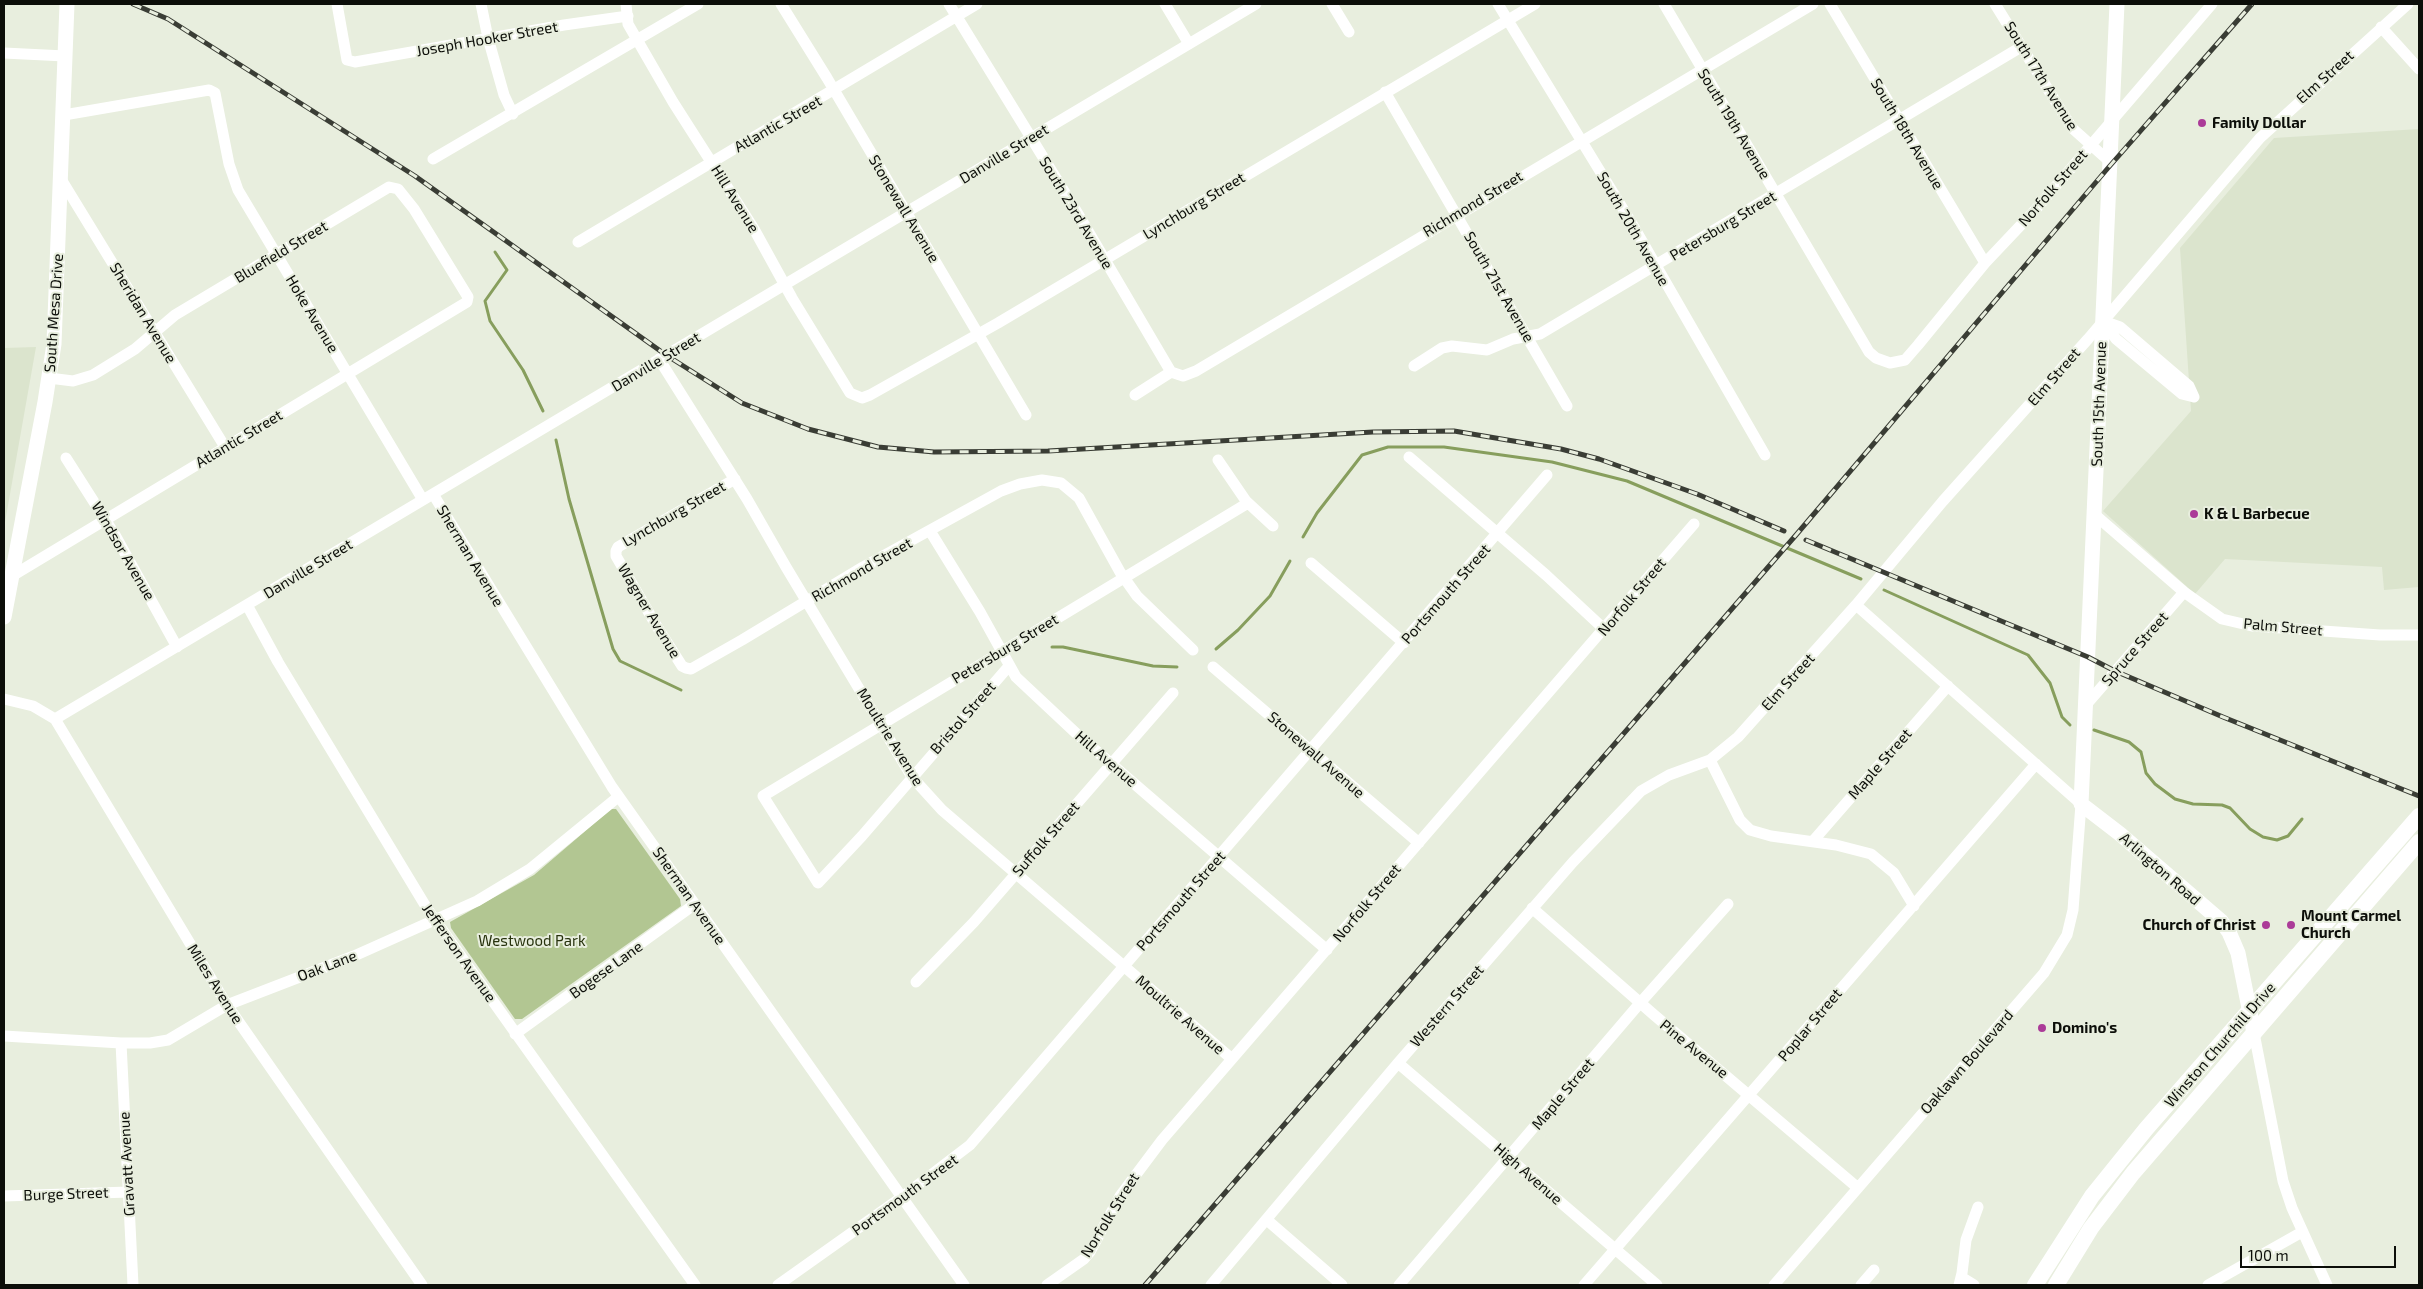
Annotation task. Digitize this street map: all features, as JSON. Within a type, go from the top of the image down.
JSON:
[{"type":"highway","name":"Winston Churchill Drive","points":[[2035,1285],[2092,1196],[2249,1010],[2419,816]]},
{"type":"highway","name":"Winston Churchill Drive","points":[[2056,1285],[2091,1228],[2114,1197],[2419,842]]},
{"type":"main road","name":"South Mesa Drive","points":[[4,617],[49,378],[56,317],[67,4]]},
{"type":"main road","name":"South 15th Avenue","points":[[2081,804],[2110,123],[2117,4]]},
{"type":"main road","name":"Arlington Road","points":[[2081,804],[2120,834],[2221,921],[2229,932],[2238,953],[2254,1033]]},
{"type":"street","name":"Joseph Hooker Street","points":[[337,4],[347,60],[361,62],[488,38],[628,16]]},
{"type":"street","points":[[481,4],[488,38],[504,95],[513,114]]},
{"type":"street","name":"Hill Avenue","points":[[626,4],[628,24],[637,40],[754,229],[850,393]]},
{"type":"street","points":[[433,160],[698,4]]},
{"type":"street","name":"Stonewall Avenue","points":[[781,4],[979,332],[1026,415]]},
{"type":"street","name":"South 23rd Avenue","points":[[949,4],[1171,372]]},
{"type":"street","name":"Atlantic Street","points":[[578,242],[977,4]]},
{"type":"street","points":[[1165,4],[1189,44]]},
{"type":"street","name":"Danville Street","points":[[55,719],[1256,4]]},
{"type":"street","points":[[1332,4],[1349,32]]},
{"type":"street","name":"South 20th Avenue","points":[[1498,4],[1631,222],[1655,267],[1765,455]]},
{"type":"street","name":"Lynchburg Street","points":[[850,393],[862,398],[870,396],[1104,260],[1535,4]]},
{"type":"street","name":"South 19th Avenue","points":[[1664,4],[1869,352],[1876,358],[1890,363]]},
{"type":"street","name":"Richmond Street","points":[[1171,372],[1184,376],[1196,371],[1457,214],[1813,4]]},
{"type":"street","name":"South 18th Avenue","points":[[1830,4],[1985,263]]},
{"type":"street","name":"South 17th Avenue","points":[[1995,4],[2067,121],[2090,146],[2109,161]]},
{"type":"street","name":"Norfolk Street","points":[[1890,363],[1905,360],[1985,263],[2090,146],[2212,4]]},
{"type":"street","name":"Elm Street","points":[[1710,760],[1738,737],[1856,604],[1942,501],[2102,321],[2260,138],[2408,4]]},
{"type":"street","points":[[2381,27],[2419,69]]},
{"type":"street","name":"Petersburg Street","points":[[1414,366],[1442,348],[1452,346],[1487,350],[1513,338],[1540,334],[1776,195],[2021,47]]},
{"type":"street","points":[[4,53],[65,56]]},
{"type":"street","name":"Hoke Avenue","points":[[64,115],[209,90],[213,91],[216,96],[232,178],[422,500]]},
{"type":"street","name":"South 21st Avenue","points":[[1385,92],[1567,406]]},
{"type":"street","name":"Sheridan Avenue","points":[[61,179],[225,447]]},
{"type":"street","name":"Bluefield Street","points":[[49,378],[73,381],[93,375],[135,349],[176,315],[393,187],[398,189],[414,209],[436,243],[468,297],[467,302]]},
{"type":"street","name":"Atlantic Street","points":[[12,576],[467,302]]},
{"type":"street","points":[[2102,321],[2120,327],[2189,386],[2194,397],[2182,394],[2116,339],[2102,321]]},
{"type":"street","name":"Moultrie Avenue","points":[[659,360],[735,479],[912,777],[942,810],[1232,1059]]},
{"type":"street","points":[[1135,396],[1171,372]]},
{"type":"street","points":[[1409,457],[1604,630]]},
{"type":"street","name":"Windsor Avenue","points":[[66,458],[105,520],[177,647]]},
{"type":"street","points":[[1218,460],[1248,503],[1273,526]]},
{"type":"street","name":"Portsmouth Street","points":[[778,1285],[970,1146],[1547,475]]},
{"type":"street","name":"Lynchburg Street","points":[[616,551],[618,547],[735,479]]},
{"type":"street","name":"Richmond Street","points":[[686,668],[700,664],[863,568],[1001,491],[1020,484],[1042,480],[1061,483],[1079,498],[1124,578]]},
{"type":"street","name":"Sherman Avenue","points":[[433,494],[618,797],[964,1285]]},
{"type":"street","name":"Petersburg Street","points":[[818,883],[763,796],[1248,503]]},
{"type":"street","name":"Palm Street","points":[[2094,514],[2211,613],[2237,624],[2380,635],[2419,635]]},
{"type":"street","name":"Norfolk Street","points":[[1047,1285],[1084,1259],[1090,1252],[1134,1174],[1694,524]]},
{"type":"street","name":"Hill Avenue","points":[[930,531],[980,612],[1016,677],[1042,703],[1111,764],[1327,950]]},
{"type":"street","name":"Wagner Avenue","points":[[616,551],[616,556],[656,625],[682,666],[686,668]]},
{"type":"street","points":[[1311,563],[1404,643]]},
{"type":"street","points":[[1124,578],[1147,608],[1193,650]]},
{"type":"street","name":"Spruce Street","points":[[2086,705],[2184,592]]},
{"type":"street","name":"Arlington Road","points":[[1856,604],[2081,804]]},
{"type":"street","name":"Jefferson Avenue","points":[[247,605],[278,662],[436,921],[695,1285]]},
{"type":"street","name":"Bristol Street","points":[[818,883],[1009,666]]},
{"type":"street","name":"Stonewall Avenue","points":[[1213,667],[1419,843]]},
{"type":"street","name":"Maple Street","points":[[1813,841],[1948,686]]},
{"type":"street","name":"Suffolk Street","points":[[916,982],[942,957],[1017,873],[1173,693]]},
{"type":"street","name":"Miles Avenue","points":[[4,699],[33,706],[55,719],[227,1006],[420,1282]]},
{"type":"street","points":[[1710,760],[1744,826],[1750,830],[1771,836],[1836,844],[1871,854],[1902,882],[1914,906]]},
{"type":"street","name":"Western Street","points":[[1211,1285],[1398,1063],[1532,908],[1641,791],[1668,775],[1710,760]]},
{"type":"street","name":"Poplar Street","points":[[1584,1285],[1751,1095],[2036,764]]},
{"type":"street","name":"Oak Lane","points":[[4,1036],[121,1043],[150,1043],[168,1040],[227,1006],[354,956],[436,921],[477,901],[530,869],[618,797]]},
{"type":"street","name":"Oaklawn Boulevard","points":[[1774,1285],[2044,973],[2056,955],[2067,935],[2074,910],[2081,804]]},
{"type":"street","name":"Bogese Lane","points":[[515,1034],[695,904]]},
{"type":"street","name":"Maple Street","points":[[1399,1285],[1510,1158],[1640,1003],[1728,904]]},
{"type":"street","name":"Pine Avenue","points":[[1532,908],[1640,1003],[1751,1095],[1858,1188]]},
{"type":"street","name":"Arlington Road","points":[[2254,1033],[2284,1181],[2302,1232],[2327,1285]]},
{"type":"street","name":"Gravatt Avenue","points":[[121,1043],[133,1285]]},
{"type":"street","name":"High Avenue","points":[[1398,1063],[1658,1285]]},
{"type":"street","name":"Burge Street","points":[[4,1196],[129,1192]]},
{"type":"street","points":[[1974,1285],[1960,1281],[1966,1240],[1978,1207]]},
{"type":"street","points":[[1267,1220],[1342,1285]]},
{"type":"street","points":[[2210,1285],[2302,1232]]},
{"type":"street","points":[[1861,1285],[1874,1270]]},
{"type":"street","points":[[407,1285],[420,1282]]},
{"type":"shaded area","points":[[2419,129],[2419,587],[2384,590],[2382,567],[2225,559],[2195,594],[2103,511],[2191,411],[2180,248],[2274,138]]},
{"type":"shaded area","points":[[36,347],[4,528],[4,348]]},
{"type":"green space","name":"Westwood Park","points":[[611,809],[616,809],[680,899],[681,906],[522,1019],[515,1019],[451,928],[450,922],[534,875]]},
{"type":"waterway","points":[[495,252],[507,270],[485,301],[490,321],[523,370],[543,411]]},
{"type":"waterway","points":[[556,440],[569,499],[613,649],[620,661],[681,690]]},
{"type":"waterway","points":[[1303,537],[1317,513],[1362,455],[1388,447],[1444,447],[1552,462],[1627,481],[1861,579]]},
{"type":"waterway","points":[[1216,649],[1238,630],[1270,596],[1290,561]]},
{"type":"waterway","points":[[1884,590],[2028,655],[2050,683],[2062,717],[2070,725]]},
{"type":"waterway","points":[[1052,647],[1063,647],[1153,666],[1177,667]]},
{"type":"waterway","points":[[2094,730],[2129,742],[2141,752],[2146,773],[2155,784],[2175,799],[2193,804],[2222,805],[2230,808],[2250,829],[2263,837],[2277,840],[2288,836],[2302,819]]},
{"type":"railway","points":[[133,4],[168,19],[415,176],[666,355],[742,403],[808,429],[878,447],[934,452],[1048,451],[1373,432],[1454,431],[1561,449],[1599,459],[1697,494],[1784,531]]},
{"type":"railway","points":[[1145,1285],[1796,535],[2108,168],[2252,4]]},
{"type":"railway","points":[[1806,540],[2088,657],[2115,671],[2223,717],[2419,796]]},
{"type":"place","name":"Family Dollar","points":[[2202,123]]},
{"type":"place","name":"K & L Barbecue","points":[[2194,514]]},
{"type":"place","name":"Church of Christ","points":[[2266,925]]},
{"type":"place","name":"Mount Carmel Church","points":[[2291,925]]},
{"type":"place","name":"Domino's","points":[[2042,1028]]}]
